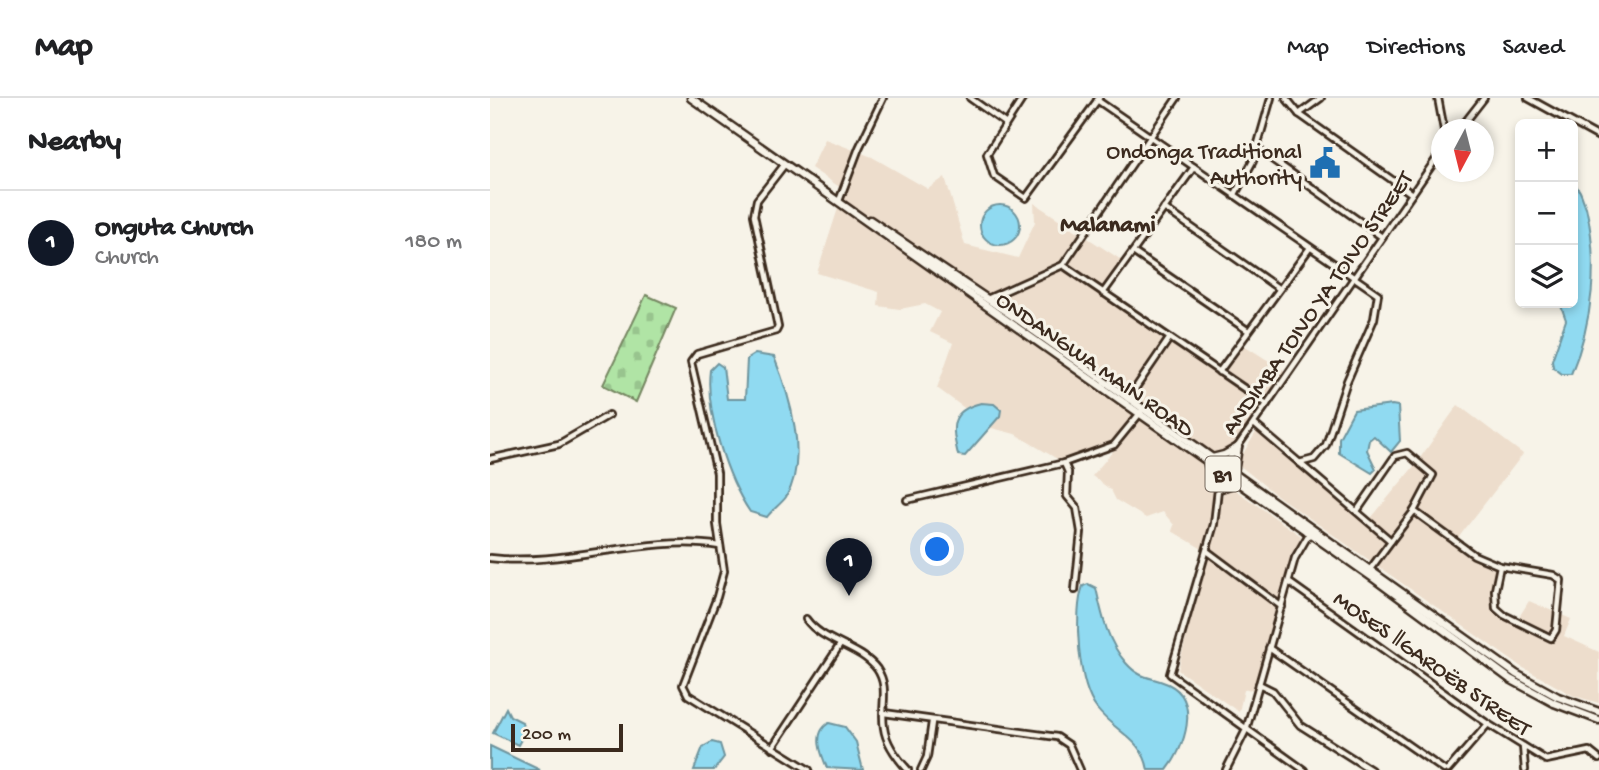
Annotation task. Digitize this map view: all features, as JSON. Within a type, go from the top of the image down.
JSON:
[{"type":"main road","name":"ONDANGWA MAIN ROAD","points":[[691,98],[1210,460],[1236,483],[1308,534],[1368,571]]},
{"type":"main road","name":"ONDANGWA MAIN ROAD","points":[[1084,372],[1128,399],[1141,412]]},
{"type":"main road","points":[[1236,483],[1218,489],[1210,460],[1238,447]]},
{"type":"main road","points":[[1234,473],[1238,447]]},
{"type":"main road","name":"ONDANGWA MAIN ROAD","points":[[1222,469],[1234,473],[1262,492],[1368,571],[1545,695],[1599,720]]},
{"type":"main road","name":"ONDANGWA MAIN ROAD","points":[[1545,695],[1599,712]]},
{"type":"street","points":[[838,201],[883,98]]},
{"type":"street","points":[[970,98],[1005,123]]},
{"type":"street","points":[[1023,98],[988,148],[988,163],[1002,183],[1026,198],[1031,196],[1098,99],[1352,279],[1378,294],[1374,319],[1347,381],[1326,445],[1314,459],[1299,463]]},
{"type":"street","points":[[984,301],[1063,265],[1177,98]]},
{"type":"street","points":[[1234,196],[1256,148],[1270,98]]},
{"type":"street","points":[[1286,98],[1298,114],[1412,194]]},
{"type":"street","points":[[1298,114],[1321,98]]},
{"type":"street","points":[[1438,98],[1442,119]]},
{"type":"street","points":[[1468,119],[1484,98]]},
{"type":"street","points":[[1529,98],[1599,137]]},
{"type":"street","points":[[1256,148],[1382,237]]},
{"type":"street","points":[[785,163],[757,200],[754,215],[778,327],[776,331],[697,354],[691,362],[717,473],[723,578],[683,685],[688,695],[809,770]]},
{"type":"street","name":"ANDIMBA TOIVO YA TOIVO STREET","points":[[1222,469],[1431,166]]},
{"type":"street","points":[[1103,293],[1194,167]]},
{"type":"street","points":[[1164,208],[1279,288]]},
{"type":"street","points":[[1219,372],[1309,248]]},
{"type":"street","points":[[1133,252],[1247,330]]},
{"type":"street","points":[[1063,265],[1267,404]]},
{"type":"street","points":[[1128,399],[1169,339]]},
{"type":"street","points":[[907,500],[1064,463],[1114,445],[1141,412]]},
{"type":"street","points":[[490,459],[559,444],[609,415]]},
{"type":"street","points":[[1254,424],[1391,541]]},
{"type":"street","points":[[1357,511],[1395,456],[1403,453],[1411,456],[1433,475],[1414,511],[1368,571]]},
{"type":"street","points":[[1064,463],[1068,472],[1067,496],[1077,508],[1081,532],[1075,590]]},
{"type":"street","points":[[1222,469],[1207,551],[1170,674],[1304,770]]},
{"type":"street","points":[[1226,770],[1246,730],[1296,558],[1308,534],[1262,492]]},
{"type":"street","points":[[1414,511],[1474,555],[1500,566],[1553,575],[1561,580],[1556,630],[1551,638],[1504,615],[1496,608],[1495,590],[1500,566]]},
{"type":"street","points":[[490,558],[535,561],[674,543],[720,546]]},
{"type":"street","points":[[1207,551],[1282,607]]},
{"type":"street","name":"MOSES ǁGAROËB STREET","points":[[1290,583],[1488,724],[1546,760],[1588,751],[1599,758]]},
{"type":"street","points":[[806,619],[820,632],[876,669],[885,691],[883,727],[895,755],[908,770]]},
{"type":"street","points":[[772,748],[840,645]]},
{"type":"street","points":[[1269,648],[1446,770],[1488,724]]},
{"type":"street","points":[[1259,684],[1273,691],[1300,725],[1371,770]]},
{"type":"street","points":[[884,713],[932,722],[1057,737],[1069,746],[1080,770]]},
{"type":"street","points":[[921,770],[927,757],[932,722]]},
{"type":"street","points":[[1523,746],[1525,770]]},
{"type":"shaded area","points":[[825,139],[872,157],[928,189],[945,177],[965,245],[1018,258],[1035,222],[1034,203],[1126,263],[1104,293],[1219,371],[1239,342],[1288,373],[1220,472],[1213,489],[1212,523],[1204,550],[1172,531],[1174,525],[1163,512],[1146,518],[1116,500],[1111,490],[1092,476],[1114,450],[1111,446],[1064,463],[1015,434],[988,427],[994,422],[994,404],[981,403],[967,410],[937,388],[953,343],[930,332],[940,312],[925,304],[900,309],[878,306],[879,292],[817,273],[844,190],[811,168]]},
{"type":"shaded area","points":[[1458,405],[1523,454],[1455,542],[1476,558],[1498,568],[1491,597],[1492,609],[1502,618],[1514,625],[1529,601],[1571,619],[1564,636],[1599,652],[1599,703],[1574,696],[1520,666],[1275,494],[1239,465],[1239,460],[1257,431],[1367,523],[1415,465]]},
{"type":"shaded area","points":[[1231,487],[1301,536],[1254,689],[1244,690],[1239,712],[1178,670],[1218,508],[1224,492]]},
{"type":"green space","points":[[646,295],[676,308],[636,402],[603,385]]},
{"type":"water","points":[[1578,188],[1586,207],[1590,228],[1593,270],[1589,313],[1571,374],[1562,374],[1553,367],[1552,360],[1566,320],[1562,308],[1578,308]]},
{"type":"water","points":[[1000,205],[1014,211],[1020,225],[1014,239],[1000,245],[986,239],[980,225],[986,211]]},
{"type":"water","points":[[755,354],[774,357],[791,408],[797,446],[793,481],[786,497],[767,517],[750,512],[733,481],[714,424],[709,386],[710,370],[717,363],[723,367],[727,399],[745,399],[747,359]]},
{"type":"water","points":[[981,403],[994,404],[1001,410],[1000,416],[965,456],[958,455],[954,437],[955,422],[963,411]]},
{"type":"water","points":[[1398,406],[1400,441],[1391,452],[1374,436],[1369,440],[1367,450],[1376,469],[1372,473],[1339,453],[1339,438],[1354,410]]},
{"type":"water","points":[[1088,584],[1096,588],[1110,637],[1126,663],[1141,675],[1168,684],[1178,691],[1185,701],[1187,725],[1184,738],[1167,770],[1148,770],[1145,759],[1134,743],[1104,717],[1091,698],[1085,683],[1078,630],[1080,598],[1083,586]]},
{"type":"water","points":[[506,708],[510,716],[522,722],[524,734],[518,745],[493,733]]},
{"type":"water","points":[[829,723],[845,727],[856,742],[863,770],[827,768],[819,738]]},
{"type":"water","points":[[712,742],[720,744],[724,757],[714,770],[694,770],[703,747]]},
{"type":"water","points":[[490,746],[540,770],[490,770]]},
{"type":"place","name":"Ondonga Traditional Authority","points":[[1325,163]]},
{"type":"place","name":"Onguta Church","points":[[849,596]]},
{"type":"district","name":"Malanami","points":[[1108,223]]}]
